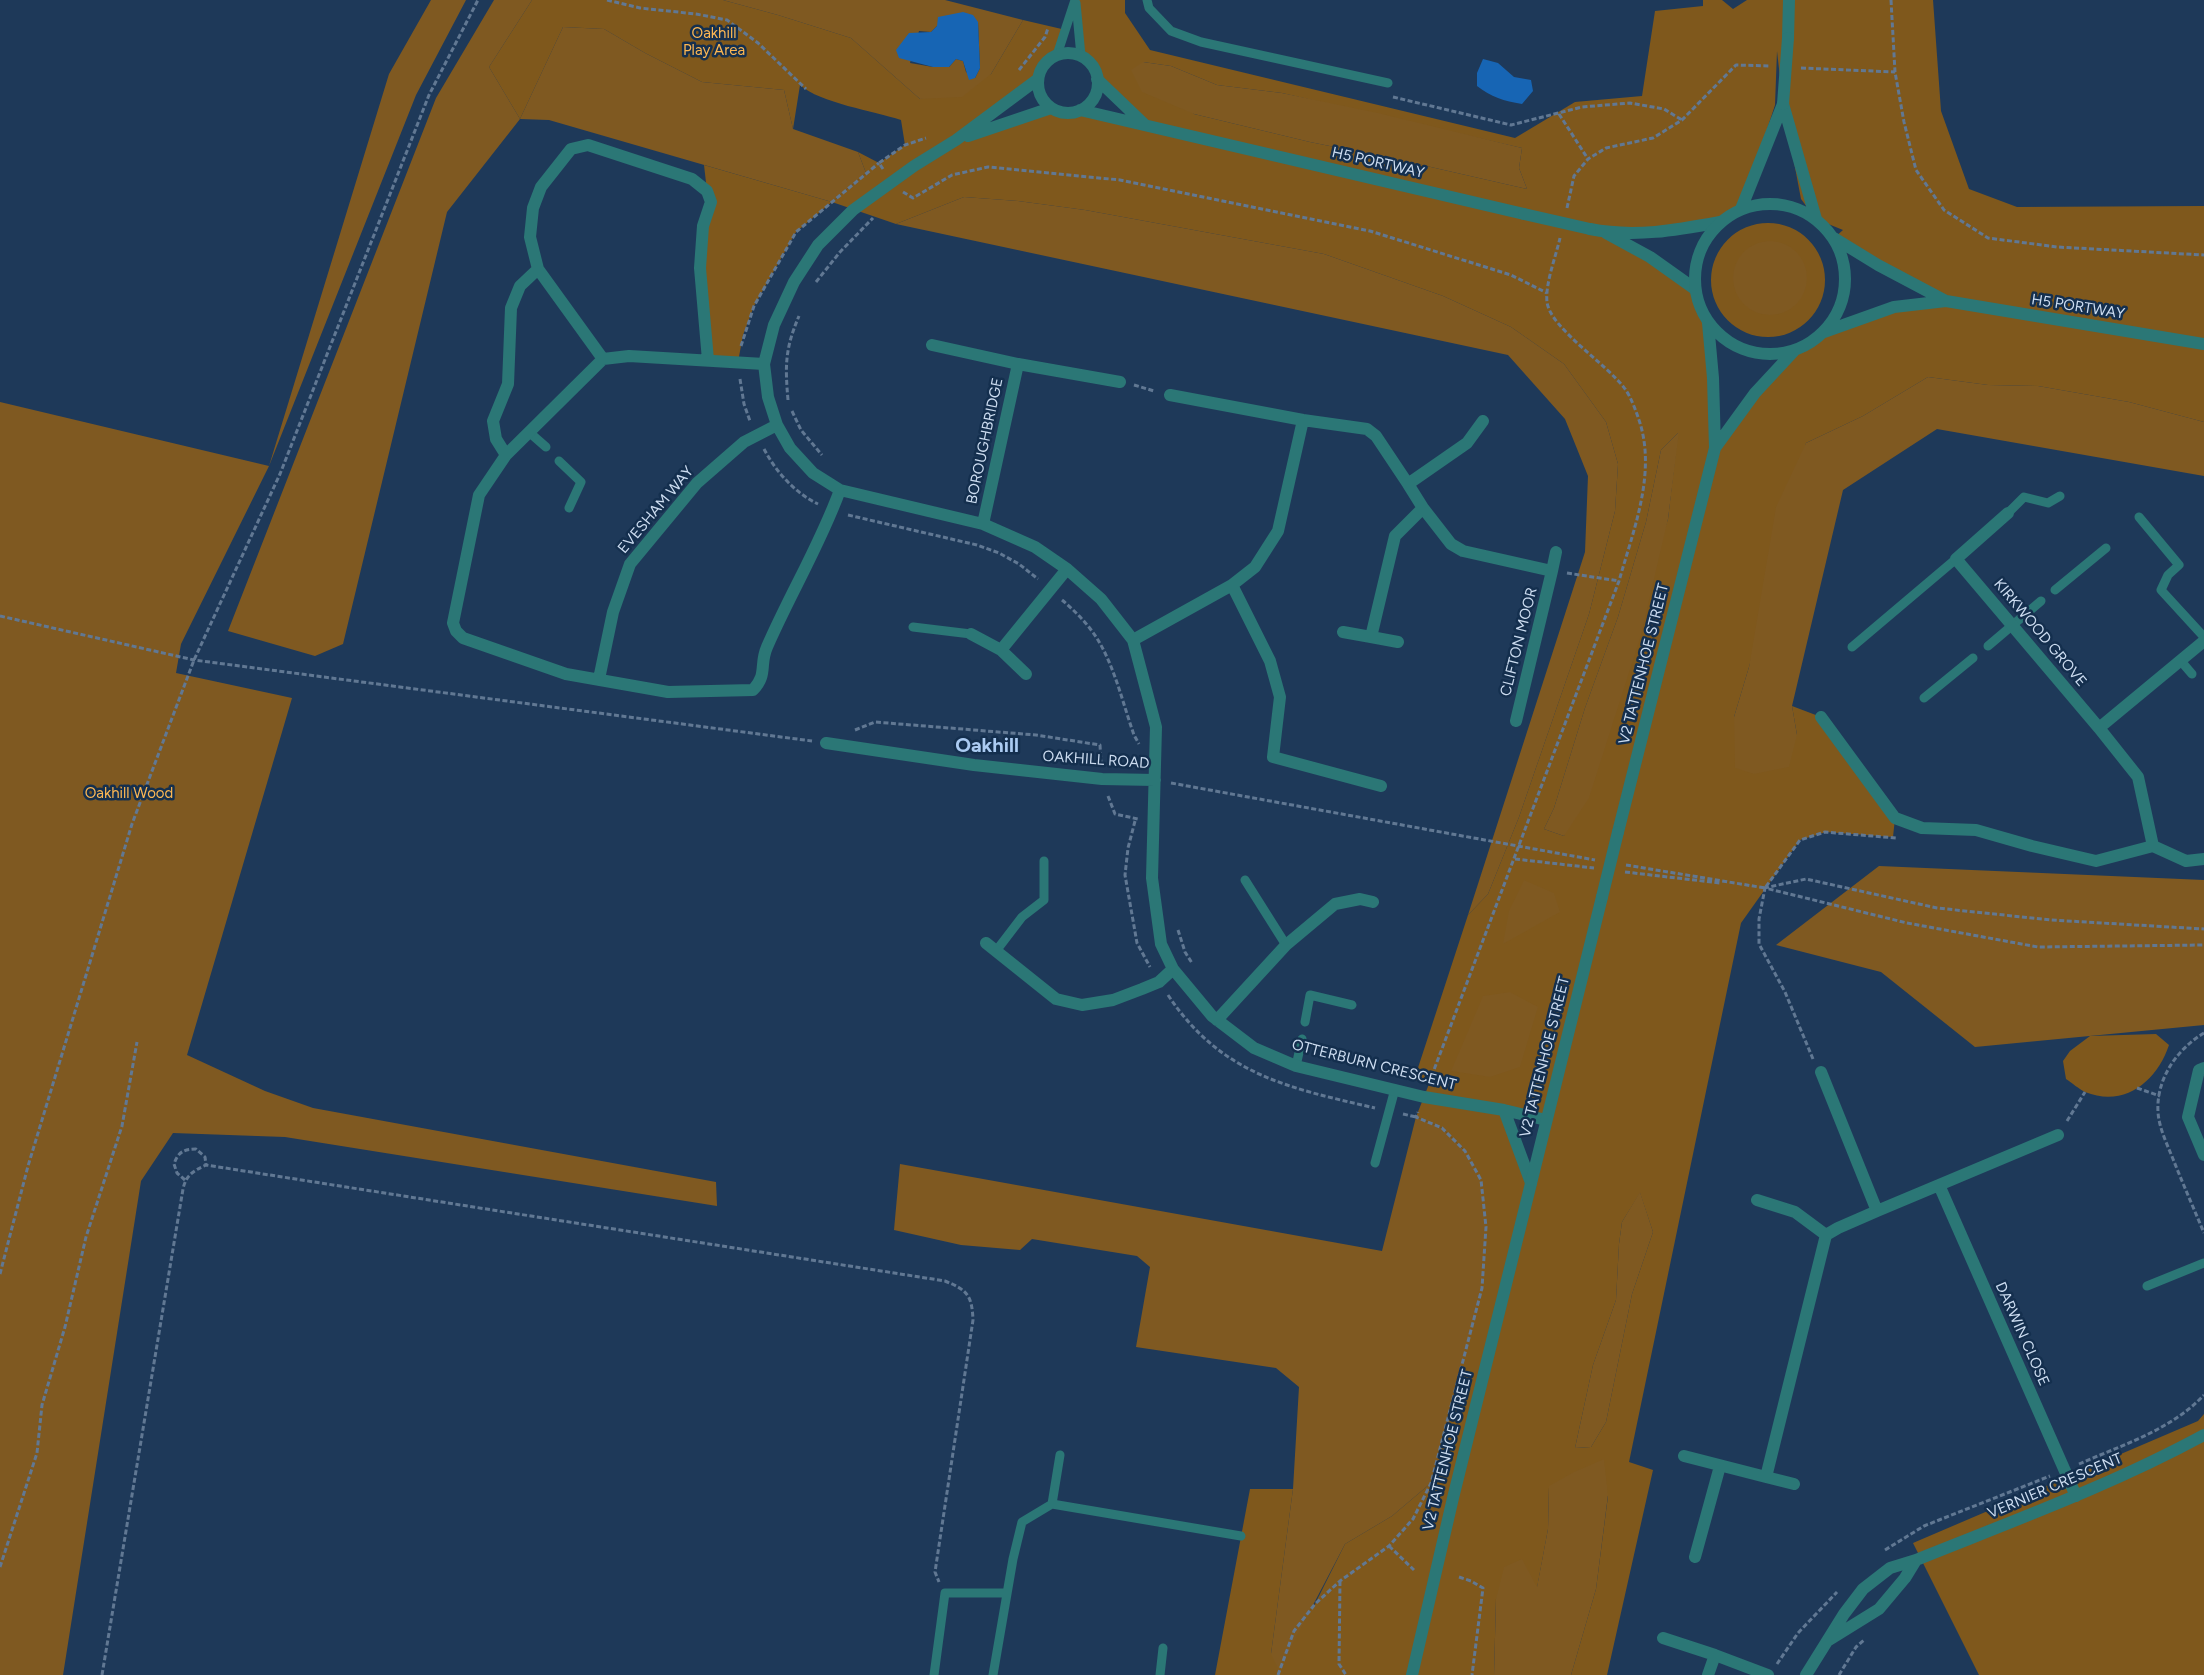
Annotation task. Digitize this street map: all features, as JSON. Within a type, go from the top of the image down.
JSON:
[{"type":"street","points":[[1741,209],[1783,104],[1789,0]]},
{"type":"street","points":[[1097,79],[1094,98],[1080,110],[1070,113],[1060,112],[1051,108],[1040,95],[1038,79],[1044,64],[1057,55],[1074,54],[1081,56],[1092,66],[1097,79],[1144,124]]},
{"type":"street","name":"OTTERBURN CRESCENT","points":[[1038,79],[956,140],[892,181],[853,210],[818,245],[794,282],[774,325],[764,364],[768,397],[776,425],[790,448],[813,473],[840,490],[983,524],[1035,547],[1067,569],[1101,599],[1133,640],[1156,728],[1152,878],[1161,944],[1173,969],[1218,1020],[1254,1048],[1296,1066],[1424,1097],[1504,1110],[1546,1120]]},
{"type":"street","points":[[1783,104],[1816,219]]},
{"type":"street","name":"OTTERBURN CRESCENT","points":[[956,140],[1051,108]]},
{"type":"street","name":"H5 PORTWAY","points":[[1080,110],[1604,232],[1664,232],[1720,222]]},
{"type":"street","points":[[603,358],[538,269],[530,237],[533,208],[541,187],[571,149],[588,145],[692,179],[707,192],[711,202],[703,226],[700,268],[708,360]]},
{"type":"street","points":[[1760,204],[1780,204],[1799,209],[1816,219],[1834,238],[1844,262],[1845,287],[1839,311],[1824,332],[1812,342],[1794,351],[1770,355],[1746,351],[1725,340],[1708,323],[1700,309],[1695,289],[1695,264],[1704,241],[1720,222],[1741,209],[1760,204]]},
{"type":"street","name":"H5 PORTWAY","points":[[1604,232],[1650,257],[1695,289]]},
{"type":"street","name":"H5 PORTWAY","points":[[1834,238],[1878,266],[1946,301]]},
{"type":"street","points":[[506,455],[496,439],[493,421],[508,384],[511,308],[520,286],[538,269]]},
{"type":"street","name":"H5 PORTWAY","points":[[1824,332],[1894,307],[1946,301],[2204,344]]},
{"type":"street","name":"V2 TATTENHOE STREET","points":[[1413,1671],[1452,1498],[1715,448],[1713,378],[1708,323]]},
{"type":"street","name":"BOROUGHBRIDGE","points":[[932,345],[1018,364],[1120,382]]},
{"type":"street","name":"V2 TATTENHOE STREET","points":[[1715,448],[1755,393],[1794,351]]},
{"type":"street","points":[[764,364],[629,356],[603,358],[506,455],[478,495],[453,623],[456,631],[463,638],[566,674],[668,692],[752,690],[761,681],[765,650],[832,511],[840,490]]},
{"type":"street","name":"BOROUGHBRIDGE","points":[[983,524],[1018,364]]},
{"type":"street","name":"CLIFTON MOOR","points":[[1170,395],[1303,420],[1367,429],[1376,436],[1422,508],[1451,544],[1463,551],[1552,571]]},
{"type":"street","points":[[1133,640],[1232,585],[1254,566],[1278,531],[1303,420]]},
{"type":"street","points":[[1408,484],[1467,443],[1483,421]]},
{"type":"street","name":"EVESHAM WAY","points":[[600,679],[613,612],[630,564],[697,483],[744,442],[776,425]]},
{"type":"street","points":[[1371,637],[1395,536],[1422,508]]},
{"type":"street","points":[[1956,560],[2008,513]]},
{"type":"street","name":"CLIFTON MOOR","points":[[1516,720],[1556,552]]},
{"type":"street","name":"KIRKWOOD GROVE","points":[[1956,560],[2099,728],[2138,777],[2153,846]]},
{"type":"street","points":[[1001,650],[1067,569]]},
{"type":"street","points":[[1232,585],[1270,661],[1280,697],[1273,756],[1381,786]]},
{"type":"street","points":[[1343,632],[1398,642]]},
{"type":"street","points":[[971,634],[1001,650],[1026,674]]},
{"type":"street","points":[[2099,728],[2204,641]]},
{"type":"street","points":[[1821,717],[1895,818],[1922,828],[1976,830],[2096,861],[2153,846],[2186,861],[2204,859]]},
{"type":"street","name":"OAKHILL ROAD","points":[[826,743],[974,765],[1102,779],[1155,780]]},
{"type":"street","points":[[1218,1020],[1286,945],[1335,904],[1360,899],[1373,902]]},
{"type":"street","points":[[991,947],[1056,999],[1082,1005],[1112,1000],[1142,989],[1159,982],[1173,969]]},
{"type":"street","points":[[2204,1068],[2199,1070],[2188,1118],[2204,1155]]},
{"type":"street","points":[[1821,1072],[1877,1211]]},
{"type":"street","points":[[1504,1110],[1531,1183]]},
{"type":"street","points":[[1826,1235],[1877,1211],[2058,1135]]},
{"type":"street","name":"DARWIN CLOSE","points":[[1939,1186],[2076,1496]]},
{"type":"street","points":[[1756,1200],[1795,1212],[1826,1235]]},
{"type":"street","points":[[1766,1477],[1826,1235]]},
{"type":"street","name":"VERNIER CRESCENT","points":[[1807,1675],[1844,1614],[1863,1589],[1890,1568],[1916,1560],[2076,1496],[2159,1459],[2204,1435]]},
{"type":"street","points":[[1684,1456],[1794,1484]]},
{"type":"street","points":[[1695,1557],[1720,1466]]},
{"type":"street","name":"VERNIER CRESCENT","points":[[1829,1640],[1879,1609],[1905,1578],[1916,1560]]},
{"type":"street","points":[[1663,1638],[1768,1675]]},
{"type":"street","points":[[1708,1675],[1715,1655]]},
{"type":"lane","points":[[1057,55],[1076,0]]},
{"type":"lane","points":[[1076,0],[1081,56]]},
{"type":"lane","points":[[1147,0],[1149,8],[1171,31],[1201,42],[1388,83]]},
{"type":"lane","points":[[530,433],[546,447]]},
{"type":"lane","points":[[559,460],[581,482],[569,508]]},
{"type":"lane","points":[[2008,513],[2024,497],[2048,503],[2060,496]]},
{"type":"lane","points":[[2139,517],[2179,565],[2168,575],[2161,590],[2204,637]]},
{"type":"lane","points":[[2055,590],[2106,548]]},
{"type":"lane","points":[[1852,647],[1956,560]]},
{"type":"lane","points":[[1988,646],[2041,601]]},
{"type":"lane","points":[[913,627],[971,634]]},
{"type":"lane","points":[[1924,698],[1973,658]]},
{"type":"lane","points":[[2180,660],[2192,674]]},
{"type":"lane","points":[[991,947],[1022,917],[1044,900],[1044,861]]},
{"type":"lane","points":[[1245,880],[1286,945]]},
{"type":"lane","points":[[1305,1022],[1310,995],[1352,1005]]},
{"type":"lane","points":[[1296,1066],[1302,1040]]},
{"type":"lane","points":[[1375,1163],[1394,1089]]},
{"type":"lane","points":[[2147,1286],[2204,1262]]},
{"type":"lane","points":[[1052,1504],[1060,1455]]},
{"type":"lane","points":[[993,1675],[1007,1593],[1022,1522],[1052,1504],[1241,1536]]},
{"type":"lane","points":[[934,1675],[945,1593],[1007,1593]]},
{"type":"lane","points":[[1160,1675],[1163,1648]]},
{"type":"path","points":[[0,1274],[28,1166],[132,824],[194,660],[280,474],[429,95],[478,0]]},
{"type":"path","points":[[607,0],[640,8],[696,14],[726,20],[758,43],[806,90]]},
{"type":"path","points":[[1891,0],[1895,72],[1904,122],[1916,170],[1944,210],[1988,238],[2057,247],[2204,255]]},
{"type":"path","points":[[1013,76],[1026,64],[1051,21]]},
{"type":"path","points":[[1565,215],[1574,176],[1588,159],[1606,148],[1654,138],[1682,120],[1736,64],[1776,66]]},
{"type":"path","points":[[1796,68],[1895,72]]},
{"type":"path","points":[[1386,96],[1511,126],[1582,107],[1630,103],[1664,109],[1682,120]]},
{"type":"path","points":[[1559,114],[1588,159]]},
{"type":"path","points":[[934,134],[905,145],[879,163],[796,232],[754,306],[743,335],[738,362],[744,404],[756,436],[771,463],[788,482],[812,501],[832,511],[868,521],[977,545],[999,553],[1020,564],[1050,589],[1076,612],[1098,640],[1110,667],[1134,735],[1143,751]]},
{"type":"path","points":[[879,163],[896,188],[913,198],[952,175],[988,167],[1120,180],[1370,231],[1511,275],[1547,293]]},
{"type":"path","points":[[899,199],[906,194]]},
{"type":"path","points":[[816,283],[840,252],[878,214]]},
{"type":"path","points":[[1278,1675],[1294,1631],[1315,1604],[1340,1581],[1389,1546],[1413,1518],[1431,1483],[1482,1288],[1486,1227],[1481,1180],[1465,1151],[1442,1128],[1416,1117],[1515,859],[1618,581],[1640,506],[1646,458],[1640,421],[1626,390],[1604,366],[1568,335],[1556,320],[1547,303],[1547,293],[1561,234]]},
{"type":"path","points":[[800,314],[789,339],[785,365],[788,404],[801,430],[828,462]]},
{"type":"path","points":[[1120,382],[1170,395]]},
{"type":"path","points":[[1552,571],[1618,581]]},
{"type":"path","points":[[0,616],[194,660],[826,743],[875,722],[1036,735],[1100,745],[1102,779],[1115,814],[1136,818]]},
{"type":"path","points":[[1170,792],[1171,775]]},
{"type":"path","points":[[1155,780],[1598,861]]},
{"type":"path","points":[[1821,1072],[1812,1057],[1785,992],[1759,944],[1759,919],[1765,888],[1800,840],[1826,832],[1902,838]]},
{"type":"path","points":[[1515,859],[1601,869]]},
{"type":"path","points":[[1617,864],[1765,888],[1907,923],[2038,947],[2204,945]]},
{"type":"path","points":[[1621,871],[1765,888],[1806,879],[1936,908],[2050,920],[2204,929]]},
{"type":"path","points":[[1174,922],[1193,965]]},
{"type":"path","points":[[0,1567],[37,1453],[42,1405],[65,1327],[86,1237],[122,1126],[137,1042]]},
{"type":"path","points":[[1421,1082],[1429,1084]]},
{"type":"path","points":[[2137,1088],[2160,1096]]},
{"type":"path","points":[[2058,1135],[2085,1092]]},
{"type":"path","points":[[185,1180],[177,1173],[174,1164],[177,1156],[186,1149],[196,1149],[205,1157],[206,1165]]},
{"type":"path","points":[[102,1675],[185,1180],[192,1172],[206,1165],[945,1281],[960,1288],[972,1302],[973,1320],[935,1572],[945,1593]]},
{"type":"path","points":[[1389,1546],[1414,1570]]},
{"type":"path","points":[[1459,1577],[1472,1581],[1483,1588],[1472,1675]]},
{"type":"path","points":[[1340,1581],[1339,1664],[1346,1675]]},
{"type":"path","points":[[1839,1675],[1856,1647],[1869,1635]]},
{"type":"green space","points":[[431,0],[466,0],[416,95],[269,466],[389,74]]},
{"type":"green space","points":[[494,0],[532,0],[489,67],[520,119],[447,212],[343,644],[315,656],[228,631],[436,98]]},
{"type":"green space","name":"Oakhill Play Area","points":[[532,0],[723,0],[851,38],[920,99],[991,74],[1023,20],[1066,30],[1057,55],[1044,64],[1038,79],[958,138],[1051,108],[1065,112],[1080,110],[1143,124],[1097,79],[1092,66],[1081,56],[1076,0],[1125,0],[1125,13],[1150,50],[1515,138],[1575,102],[1642,96],[1655,11],[1703,6],[1703,0],[1722,0],[1733,9],[1747,0],[1933,0],[1941,111],[1969,189],[2017,207],[2204,206],[2204,422],[2129,402],[2038,386],[1988,385],[1928,377],[1863,416],[1806,443],[1749,667],[1734,717],[1797,735],[1792,706],[1821,717],[1895,818],[1893,837],[1826,832],[1800,840],[1741,923],[1629,1462],[1653,1470],[1607,1675],[1571,1675],[1596,1589],[1608,1496],[1549,1487],[1548,1529],[1537,1588],[1496,1599],[1494,1675],[1215,1675],[1250,1489],[1293,1489],[1271,1654],[1294,1631],[1315,1604],[1345,1544],[1392,1516],[1431,1483],[1446,1421],[1465,1151],[1442,1128],[1416,1117],[1429,1084],[1414,1080],[1468,915],[1488,894],[1519,817],[1589,614],[1615,511],[1618,464],[1606,422],[1564,364],[1511,327],[1443,296],[1324,254],[1085,210],[1018,201],[964,197],[896,224],[832,202],[866,173],[858,152],[879,163],[905,145],[901,120],[834,102],[820,97],[800,85],[793,129],[784,90],[702,82],[645,53],[604,29],[563,27],[520,119],[489,67]],"holes":[[[1777,51],[1783,104],[1801,199],[1816,219],[1843,230],[1834,238],[1945,301],[1894,307],[1824,332],[1812,342],[1794,351],[1715,447],[1708,323],[1700,309],[1695,289],[1605,232],[1720,222],[1741,209],[1775,105]],[[1143,62],[1171,66],[1217,85],[1282,93],[1522,148],[1519,168],[1527,189],[1310,142],[1194,114]],[[1678,433],[1668,519],[1564,836],[1544,829],[1554,808],[1585,708],[1618,617],[1646,522],[1661,450]],[[1505,1111],[1546,1121],[1530,1182]],[[1640,1193],[1653,1232],[1632,1294],[1606,1422],[1591,1447],[1575,1448],[1593,1365],[1616,1300],[1622,1222]]]},
{"type":"green space","points":[[723,0],[945,0],[1023,20],[991,74],[962,97],[920,99],[851,38]],"holes":[[[978,22],[980,68],[975,78],[966,72],[963,61],[956,59],[949,67],[933,67],[910,63],[919,31],[931,32],[937,26]]]},
{"type":"green space","points":[[563,27],[604,29],[645,53],[702,82],[784,90],[793,129],[858,152],[866,173],[832,202],[549,120],[520,119]]},
{"type":"green space","points":[[1143,62],[1171,66],[1217,85],[1282,93],[1378,113],[1522,148],[1519,168],[1527,189],[1310,142],[1194,114],[1142,92],[1131,70]]},
{"type":"green space","points":[[704,165],[832,202],[796,232],[754,306],[743,335],[738,362],[708,360],[700,268],[707,191]]},
{"type":"green space","points":[[964,197],[1018,201],[1085,210],[1324,254],[1443,296],[1511,327],[1564,364],[1606,422],[1618,464],[1615,511],[1589,614],[1519,817],[1488,894],[1468,915],[1585,552],[1588,476],[1565,419],[1508,355],[896,224]]},
{"type":"green space","points":[[1768,223],[1790,228],[1808,240],[1820,258],[1825,280],[1820,302],[1808,320],[1790,332],[1768,337],[1746,332],[1728,320],[1716,302],[1711,280],[1716,258],[1728,240],[1746,228]]},
{"type":"green space","points":[[1770,241],[1784,244],[1796,252],[1804,264],[1807,278],[1804,292],[1796,304],[1784,312],[1770,315],[1756,312],[1744,304],[1736,292],[1733,278],[1736,264],[1744,252],[1756,244]]},
{"type":"green space","points":[[1928,377],[1988,385],[2038,386],[2129,402],[2204,422],[2204,476],[1937,429],[1843,490],[1792,706],[1797,735],[1789,767],[1754,774],[1735,768],[1734,717],[1749,667],[1776,507],[1806,443],[1863,416]]},
{"type":"green space","name":"Oakhill Wood","points":[[0,402],[269,466],[181,644],[176,673],[292,698],[187,1055],[265,1091],[313,1108],[716,1182],[717,1206],[285,1137],[173,1133],[141,1181],[63,1675],[0,1675]]},
{"type":"green space","points":[[1679,432],[1668,519],[1641,635],[1589,798],[1564,836],[1544,829],[1554,808],[1585,708],[1618,617],[1646,522],[1661,450]]},
{"type":"green space","points":[[1879,866],[2204,880],[2204,1025],[1975,1047],[1881,972],[1776,945]]},
{"type":"green space","points":[[1524,880],[1554,893],[1560,912],[1503,944],[1509,911]]},
{"type":"green space","points":[[1510,992],[1538,1007],[1520,1067],[1490,1077],[1451,1071],[1483,996]]},
{"type":"green space","points":[[2156,1034],[2169,1045],[2164,1058],[2148,1080],[2126,1094],[2100,1096],[2085,1092],[2066,1079],[2063,1061],[2070,1051],[2090,1036]]},
{"type":"green space","points":[[1416,1117],[1442,1128],[1465,1151],[1481,1180],[1486,1227],[1482,1288],[1431,1483],[1392,1516],[1345,1544],[1279,1670],[1271,1654],[1293,1489],[1299,1387],[1276,1368],[1136,1347],[1150,1267],[1137,1256],[1032,1239],[1020,1250],[961,1245],[894,1230],[900,1164],[1382,1251]]},
{"type":"green space","points":[[1640,1192],[1653,1232],[1632,1294],[1606,1422],[1591,1447],[1575,1448],[1593,1365],[1616,1300],[1622,1222]]},
{"type":"green space","points":[[2204,1414],[2204,1675],[1979,1675],[1913,1543],[2198,1421]]},
{"type":"green space","points":[[1604,1459],[1608,1495],[1596,1589],[1571,1675],[1494,1675],[1496,1599],[1504,1567],[1522,1559],[1537,1587],[1548,1529],[1549,1486],[1574,1472]]},
{"type":"water","points":[[963,12],[973,15],[978,22],[980,68],[975,78],[969,80],[963,61],[956,59],[949,67],[933,67],[899,58],[896,50],[909,33],[931,32],[937,26],[938,17]]},
{"type":"water","points":[[1483,59],[1498,63],[1514,77],[1531,80],[1533,91],[1522,104],[1498,98],[1477,86],[1477,73]]},
{"type":"district","name":"Oakhill","points":[[987,746]]}]
